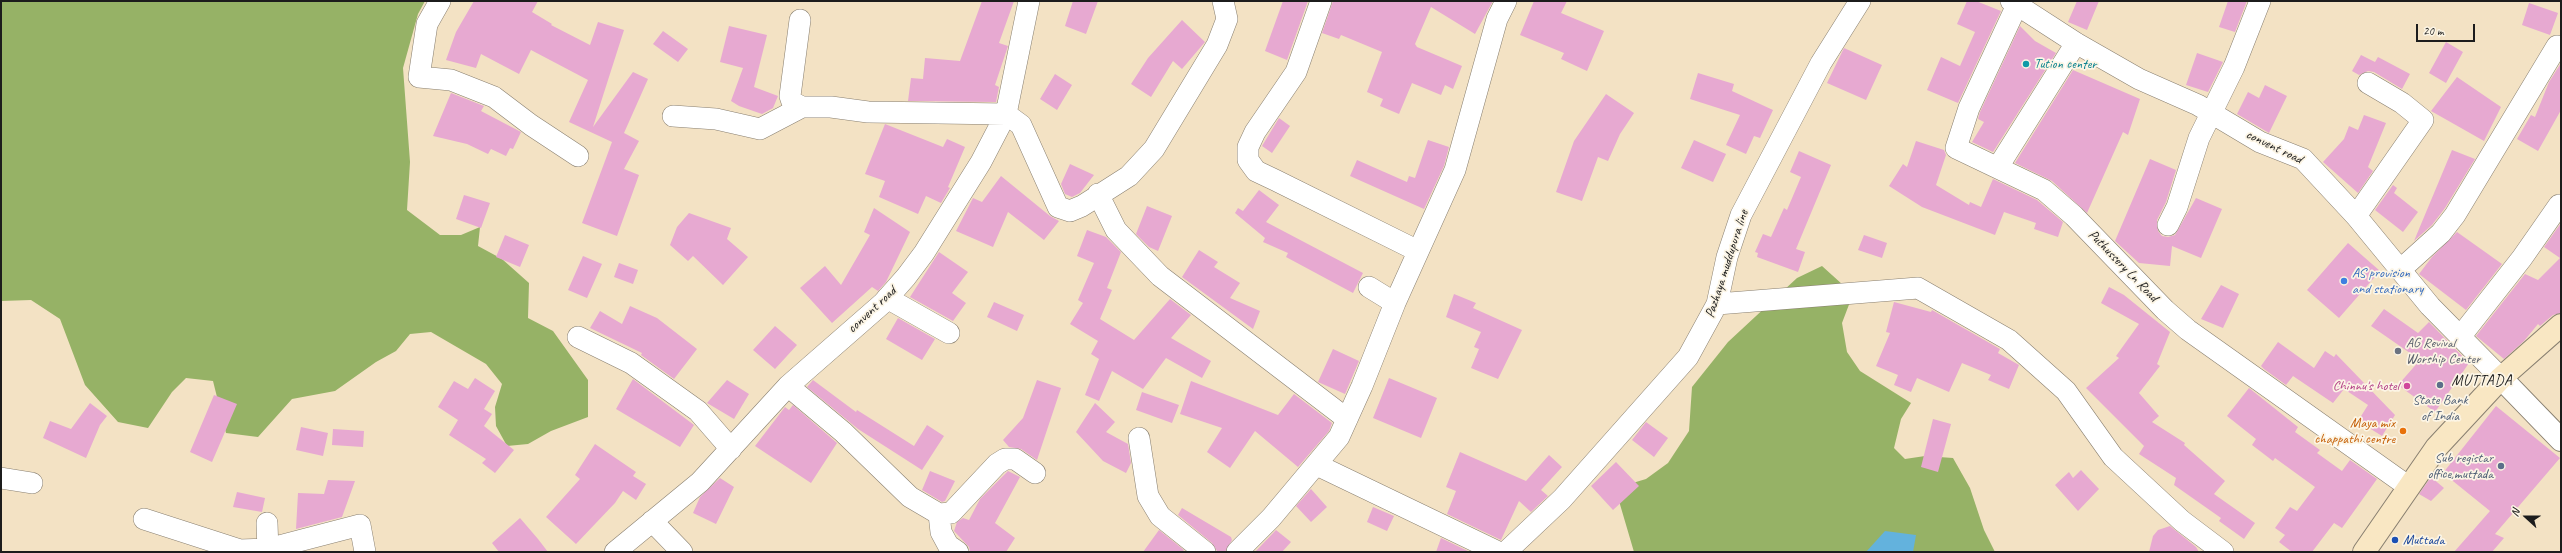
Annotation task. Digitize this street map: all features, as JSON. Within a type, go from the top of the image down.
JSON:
[{"type":"main road","points":[[2364,552],[2436,448],[2501,378],[2561,325]]},
{"type":"street","points":[[440,1],[427,24],[419,77],[451,80],[494,96],[531,126],[578,156]]},
{"type":"street","name":"convent road","points":[[615,552],[700,482],[788,386],[887,298],[924,253],[981,162],[1006,114],[1029,1]]},
{"type":"street","points":[[800,20],[790,96],[792,102],[802,106],[831,106],[868,112],[920,114],[1006,114],[1021,125],[1058,207],[1073,210],[1128,176],[1154,149],[1217,45],[1227,19],[1223,1]]},
{"type":"street","points":[[1321,1],[1296,72],[1255,132],[1248,147],[1248,160],[1262,174],[1418,251]]},
{"type":"street","points":[[1237,552],[1271,518],[1317,465],[1339,436],[1395,303],[1455,170],[1497,20],[1506,1]]},
{"type":"street","name":"Pazhaya muddupura line","points":[[1506,552],[1562,499],[1688,357],[1717,304],[1727,257],[1741,215],[1821,63],[1860,1]]},
{"type":"street","points":[[2168,226],[2177,207],[2199,138],[2234,67],[2260,1]]},
{"type":"street","name":"convent road","points":[[2014,3],[2076,43],[2139,79],[2210,113],[2260,142],[2303,159],[2356,216],[2400,270],[2460,337],[2501,378]]},
{"type":"street","name":"Puthussery Ln Road","points":[[2014,3],[1969,108],[1956,148],[2044,190],[2074,216],[2165,310],[2188,330],[2409,487]]},
{"type":"street","points":[[1998,167],[2076,43]]},
{"type":"street","points":[[2400,270],[2441,233],[2455,215],[2557,46]]},
{"type":"street","points":[[2356,216],[2423,120],[2402,102],[2368,83]]},
{"type":"street","points":[[673,116],[716,119],[760,129],[802,106]]},
{"type":"street","points":[[1098,194],[1116,230],[1160,276],[1347,419]]},
{"type":"street","points":[[2460,337],[2522,258],[2559,205]]},
{"type":"street","points":[[1369,287],[1395,303]]},
{"type":"street","points":[[1717,304],[1918,288],[2009,340],[2066,391],[2113,457],[2182,521],[2223,552]]},
{"type":"street","points":[[887,298],[949,333]]},
{"type":"street","points":[[578,337],[631,363],[698,411],[731,449]]},
{"type":"street","points":[[2501,378],[2561,440]]},
{"type":"street","points":[[788,386],[843,432],[910,497],[939,514],[951,513],[997,464],[1006,459],[1016,459],[1035,473]]},
{"type":"street","points":[[1139,438],[1148,496],[1160,516],[1206,552]]},
{"type":"street","points":[[1317,465],[1498,552]]},
{"type":"street","points":[[1,478],[32,483]]},
{"type":"street","points":[[939,514],[941,532],[948,545],[958,552]]},
{"type":"street","points":[[144,519],[240,550],[268,550],[360,525],[365,552]]},
{"type":"street","points":[[652,522],[682,552]]},
{"type":"street","points":[[267,523],[268,550]]},
{"type":"green space","points":[[1,1],[425,1],[418,14],[403,68],[410,162],[407,210],[440,235],[461,235],[480,227],[478,246],[502,259],[529,283],[528,318],[553,331],[588,380],[588,417],[551,431],[528,444],[507,446],[496,426],[495,407],[502,384],[486,364],[431,332],[410,334],[396,351],[376,362],[335,391],[292,399],[258,437],[226,433],[213,381],[186,378],[172,392],[148,428],[118,422],[85,385],[60,319],[31,300],[1,301]]},
{"type":"green space","points":[[1822,266],[1853,294],[1842,323],[1847,352],[1860,371],[1911,403],[1901,419],[1894,448],[1905,459],[1925,456],[1953,458],[1970,488],[1984,530],[1995,552],[1634,552],[1619,501],[1626,485],[1646,479],[1668,463],[1689,431],[1692,387],[1728,342],[1797,278]]},
{"type":"water","points":[[1885,531],[1916,535],[1913,552],[1866,552]]},
{"type":"building","points":[[474,1],[538,1],[532,12],[552,24],[551,25],[590,45],[598,22],[624,30],[593,127],[633,72],[648,79],[624,133],[639,141],[624,169],[639,175],[617,236],[582,223],[612,142],[569,122],[588,80],[531,50],[519,74],[481,54],[476,68],[446,60],[456,32]]},
{"type":"building","points":[[982,1],[1014,1],[999,43],[1008,46],[995,85],[999,87],[996,102],[908,101],[911,78],[923,79],[925,58],[960,61]]},
{"type":"building","points":[[1073,1],[1098,1],[1086,34],[1065,26]]},
{"type":"building","points":[[1283,1],[1308,1],[1287,60],[1265,51]]},
{"type":"building","points":[[1333,1],[1493,1],[1475,34],[1431,7],[1415,44],[1417,47],[1462,66],[1453,89],[1445,85],[1441,95],[1412,83],[1399,114],[1380,106],[1383,99],[1367,92],[1382,52],[1341,35],[1339,39],[1322,33]]},
{"type":"building","points":[[1534,1],[1567,1],[1561,13],[1604,31],[1587,71],[1561,59],[1564,53],[1520,35]]},
{"type":"building","points":[[1967,1],[1976,1],[2001,11],[1958,103],[1927,90],[1941,57],[1960,66],[1975,32],[1957,24]]},
{"type":"building","points":[[2077,1],[2099,1],[2087,30],[2068,22]]},
{"type":"building","points":[[2228,1],[2247,1],[2235,32],[2219,27]]},
{"type":"building","points":[[2529,3],[2558,13],[2550,35],[2522,25]]},
{"type":"building","points":[[1182,20],[1205,42],[1182,69],[1173,61],[1151,97],[1131,84],[1148,58]]},
{"type":"building","points":[[729,26],[767,35],[754,87],[778,96],[773,108],[762,114],[739,106],[731,101],[743,68],[720,62]]},
{"type":"building","points":[[2020,26],[2035,41],[2056,53],[1993,152],[1972,142],[1984,122],[1978,119],[1980,112]]},
{"type":"building","points":[[663,31],[688,49],[678,62],[653,44]]},
{"type":"building","points":[[2446,42],[2463,52],[2446,83],[2429,73]]},
{"type":"building","points":[[1844,48],[1882,65],[1866,100],[1827,83]]},
{"type":"building","points":[[2197,53],[2223,62],[2208,92],[2186,85]]},
{"type":"building","points":[[2361,55],[2375,62],[2378,57],[2410,74],[2402,89],[2374,72],[2368,71],[2359,75],[2352,71]]},
{"type":"building","points":[[2561,63],[2561,110],[2538,151],[2517,139],[2531,115],[2535,117],[2549,82]]},
{"type":"building","points":[[2073,70],[2140,99],[2128,135],[2123,132],[2087,213],[2052,181],[2015,163]]},
{"type":"building","points":[[1698,73],[1734,84],[1732,91],[1773,110],[1760,138],[1754,136],[1746,154],[1726,145],[1740,115],[1690,99]]},
{"type":"building","points":[[1055,74],[1072,85],[1057,110],[1040,99]]},
{"type":"building","points":[[2457,77],[2501,107],[2484,141],[2431,111]]},
{"type":"building","points":[[2265,85],[2287,96],[2269,133],[2237,114],[2248,92],[2259,98]]},
{"type":"building","points":[[451,93],[484,106],[481,111],[521,132],[513,149],[510,148],[506,156],[491,149],[488,154],[467,144],[433,136]]},
{"type":"building","points":[[1606,94],[1634,113],[1620,134],[1608,161],[1598,157],[1582,201],[1556,192],[1574,141]]},
{"type":"building","points":[[2364,115],[2386,123],[2368,167],[2373,171],[2358,193],[2323,162],[2344,139],[2349,126],[2358,130]]},
{"type":"building","points":[[1279,118],[1290,126],[1272,153],[1262,146]]},
{"type":"building","points":[[885,124],[943,147],[947,139],[965,147],[948,187],[950,188],[941,203],[926,196],[918,214],[879,197],[885,181],[865,174]]},
{"type":"building","points":[[1428,140],[1449,147],[1444,166],[1424,209],[1350,176],[1357,160],[1407,182],[1409,176],[1415,178]]},
{"type":"building","points":[[1694,140],[1726,154],[1713,182],[1681,168]]},
{"type":"building","points":[[1916,141],[1944,150],[1946,155],[1936,185],[1969,205],[1970,202],[1981,207],[1993,179],[2037,200],[2063,222],[2058,237],[2034,229],[2036,223],[2004,212],[1995,235],[1922,207],[1889,186],[1903,164],[1907,167]]},
{"type":"building","points":[[2452,150],[2475,159],[2445,208],[2432,225],[2414,241]]},
{"type":"building","points":[[1799,151],[1831,165],[1796,249],[1805,252],[1798,272],[1757,257],[1758,253],[1755,252],[1763,234],[1771,237],[1784,208],[1787,210],[1801,177],[1790,172]]},
{"type":"building","points":[[2150,159],[2176,170],[2166,202],[2157,220],[2158,231],[2162,236],[2168,237],[2175,235],[2196,198],[2222,209],[2201,258],[2172,246],[2170,266],[2139,263],[2115,241]]},
{"type":"building","points":[[1070,164],[1094,175],[1080,193],[1072,197],[1065,194],[1061,184]]},
{"type":"building","points":[[1001,176],[1050,216],[1059,221],[1044,240],[1008,212],[993,247],[956,231],[973,198],[982,202]]},
{"type":"building","points":[[2393,185],[2397,188],[2394,193],[2418,212],[2403,232],[2375,210]]},
{"type":"building","points":[[1259,190],[1279,205],[1266,222],[1363,273],[1353,293],[1286,257],[1288,253],[1263,242],[1265,238],[1235,213],[1238,208],[1243,211]]},
{"type":"building","points":[[464,195],[490,203],[481,228],[456,219]]},
{"type":"building","points":[[1147,206],[1172,216],[1158,251],[1149,247],[1136,234]]},
{"type":"building","points":[[874,208],[910,232],[886,282],[878,291],[872,287],[832,323],[800,288],[825,266],[841,285],[870,235],[864,232]]},
{"type":"building","points":[[689,213],[731,228],[727,239],[748,257],[723,285],[693,256],[688,261],[670,245],[677,227]]},
{"type":"building","points":[[2561,223],[2561,313],[2553,315],[2540,326],[2538,324],[2524,341],[2504,359],[2476,336],[2525,274],[2538,280],[2560,258],[2544,247]]},
{"type":"building","points":[[1087,230],[1106,237],[1121,252],[1107,288],[1112,290],[1100,319],[1134,340],[1170,299],[1191,315],[1171,338],[1211,361],[1202,378],[1166,358],[1143,389],[1112,371],[1099,401],[1085,395],[1099,359],[1091,354],[1098,341],[1070,324],[1083,303],[1078,300],[1094,263],[1077,256]]},
{"type":"building","points":[[2457,232],[2502,264],[2466,310],[2419,274],[2432,257]]},
{"type":"building","points":[[505,235],[529,245],[520,267],[496,257]]},
{"type":"building","points":[[1864,235],[1887,243],[1882,258],[1858,250]]},
{"type":"building","name":"AS provision and stationary","points":[[2348,243],[2380,271],[2339,318],[2307,290]]},
{"type":"building","points":[[1199,250],[1218,262],[1214,267],[1240,283],[1230,298],[1260,311],[1253,329],[1182,277]]},
{"type":"building","points":[[939,252],[968,272],[952,293],[966,303],[953,321],[910,297]]},
{"type":"building","points":[[583,256],[602,264],[587,298],[568,290]]},
{"type":"building","points":[[619,263],[638,270],[633,284],[614,277]]},
{"type":"building","points":[[2221,285],[2239,294],[2223,328],[2201,319]]},
{"type":"building","points":[[2109,287],[2124,295],[2170,332],[2157,364],[2160,366],[2139,393],[2159,416],[2152,422],[2185,443],[2184,445],[2225,481],[2214,494],[2255,523],[2244,539],[2219,521],[2221,518],[2174,485],[2176,478],[2139,454],[2144,446],[2086,388],[2119,358],[2116,356],[2139,324],[2101,303]]},
{"type":"building","points":[[1454,294],[1476,303],[1473,308],[1522,330],[1498,379],[1471,368],[1479,349],[1474,347],[1481,332],[1446,317]]},
{"type":"building","points":[[994,302],[1024,315],[1017,331],[987,317]]},
{"type":"building","points":[[1894,302],[1931,312],[1932,310],[2000,349],[1998,353],[2019,365],[2009,389],[1988,380],[1991,375],[1962,363],[1949,392],[1917,378],[1911,392],[1894,385],[1898,375],[1876,366],[1890,333],[1886,332]]},
{"type":"building","points":[[630,306],[657,318],[697,349],[674,379],[641,355],[642,353],[590,328],[600,311],[622,324]]},
{"type":"building","points":[[2384,309],[2418,333],[2429,322],[2469,363],[2435,412],[2398,385],[2420,360],[2371,326]]},
{"type":"building","points":[[898,318],[935,339],[922,360],[886,339]]},
{"type":"building","points":[[775,326],[797,345],[775,369],[753,350]]},
{"type":"building","points":[[2278,342],[2314,368],[2325,351],[2334,357],[2336,354],[2395,415],[2382,436],[2358,421],[2368,405],[2344,389],[2333,403],[2293,376],[2286,385],[2264,369],[2261,366]]},
{"type":"building","points":[[1333,349],[1359,361],[1345,394],[1318,382]]},
{"type":"building","points":[[475,378],[495,391],[484,409],[492,414],[484,426],[514,450],[495,473],[482,463],[486,459],[449,435],[458,420],[438,407],[454,381],[468,389]]},
{"type":"building","points":[[1389,378],[1437,398],[1421,438],[1373,418]]},
{"type":"building","points":[[633,379],[694,425],[680,447],[616,409]]},
{"type":"building","points":[[727,380],[749,394],[734,419],[707,403]]},
{"type":"building","points":[[813,380],[856,412],[857,410],[914,446],[927,425],[944,436],[922,470],[858,429],[807,387]]},
{"type":"building","points":[[1037,380],[1061,388],[1037,460],[1021,449],[1009,447],[1003,440],[1023,418]]},
{"type":"building","points":[[1191,381],[1278,415],[1294,394],[1332,423],[1329,431],[1298,467],[1255,431],[1230,468],[1207,452],[1222,428],[1180,414]]},
{"type":"building","points":[[2249,388],[2298,427],[2295,432],[2320,450],[2317,453],[2342,471],[2350,460],[2377,479],[2342,528],[2334,523],[2312,552],[2292,552],[2279,542],[2285,535],[2275,528],[2290,507],[2297,511],[2315,487],[2275,458],[2273,461],[2252,445],[2256,439],[2227,416]]},
{"type":"building","points":[[1142,392],[1179,405],[1172,423],[1136,410]]},
{"type":"building","points":[[214,395],[237,404],[212,462],[190,452]]},
{"type":"building","points":[[90,403],[107,416],[100,425],[86,458],[43,438],[50,421],[71,429]]},
{"type":"building","points":[[1095,403],[1115,422],[1106,432],[1128,444],[1131,463],[1126,473],[1103,461],[1076,432]]},
{"type":"building","points":[[793,405],[837,443],[811,483],[755,446],[785,407],[789,410]]},
{"type":"building","name":"Sub registar office,muttada","points":[[2496,406],[2560,458],[2495,534],[2504,538],[2492,552],[2454,552],[2490,511],[2443,473]]},
{"type":"building","points":[[1933,419],[1951,424],[1938,472],[1921,467]]},
{"type":"building","points":[[1646,422],[1668,438],[1654,457],[1632,440]]},
{"type":"building","points":[[301,427],[328,433],[323,456],[296,450]]},
{"type":"building","points":[[333,429],[364,431],[363,447],[332,445]]},
{"type":"building","points":[[595,444],[636,472],[633,476],[646,484],[636,500],[623,491],[615,503],[576,544],[546,517],[580,479],[575,475]]},
{"type":"building","points":[[1460,452],[1526,481],[1549,455],[1562,467],[1541,490],[1548,496],[1531,512],[1519,501],[1501,540],[1447,514],[1456,491],[1446,487]]},
{"type":"building","points":[[1616,462],[1639,486],[1613,510],[1591,486]]},
{"type":"building","points":[[2081,470],[2099,489],[2078,511],[2055,485],[2069,472],[2073,478]]},
{"type":"building","points":[[930,471],[955,481],[945,501],[942,502],[922,490]]},
{"type":"building","points":[[1008,471],[1020,477],[995,523],[1015,538],[1006,552],[970,552],[969,547],[954,531],[957,522],[963,518],[969,520],[980,499]]},
{"type":"building","points":[[2431,477],[2444,488],[2431,501],[2419,494]]},
{"type":"building","points":[[720,478],[734,487],[716,524],[693,513],[700,497]]},
{"type":"building","points":[[328,480],[355,481],[342,517],[296,529],[298,493],[324,494]]},
{"type":"building","points":[[1311,489],[1327,507],[1311,522],[1296,506]]},
{"type":"building","points":[[237,492],[265,498],[262,512],[233,507]]},
{"type":"building","points":[[1373,507],[1394,516],[1387,531],[1367,522]]},
{"type":"building","points":[[1182,508],[1231,537],[1232,540],[1225,552],[1217,551],[1212,543],[1178,515]]},
{"type":"building","points":[[520,518],[548,552],[499,552],[492,543]]},
{"type":"building","points":[[2170,526],[2196,547],[2199,552],[2149,552],[2153,536],[2158,530]]},
{"type":"building","points":[[1159,530],[1184,550],[1182,552],[1143,552]]},
{"type":"building","points":[[1276,530],[1291,542],[1282,552],[1255,552]]},
{"type":"building","points":[[1441,538],[1470,552],[1436,552]]},
{"type":"place","name":"Tution center","points":[[2026,64]]},
{"type":"place","name":"AS provision and stationary","points":[[2344,281]]},
{"type":"place","name":"AG Revival Worship Center","points":[[2398,351]]},
{"type":"place","name":"State Bank of India","points":[[2440,385]]},
{"type":"place","name":"Chinnu's hotel","points":[[2407,386]]},
{"type":"place","name":"Maya mix chappathi centre","points":[[2403,431]]},
{"type":"place","name":"Sub registar office,muttada","points":[[2501,466]]},
{"type":"place","name":"Muttada","points":[[2395,540]]},
{"type":"district","name":"MUTTADA","points":[[2482,381]]}]
